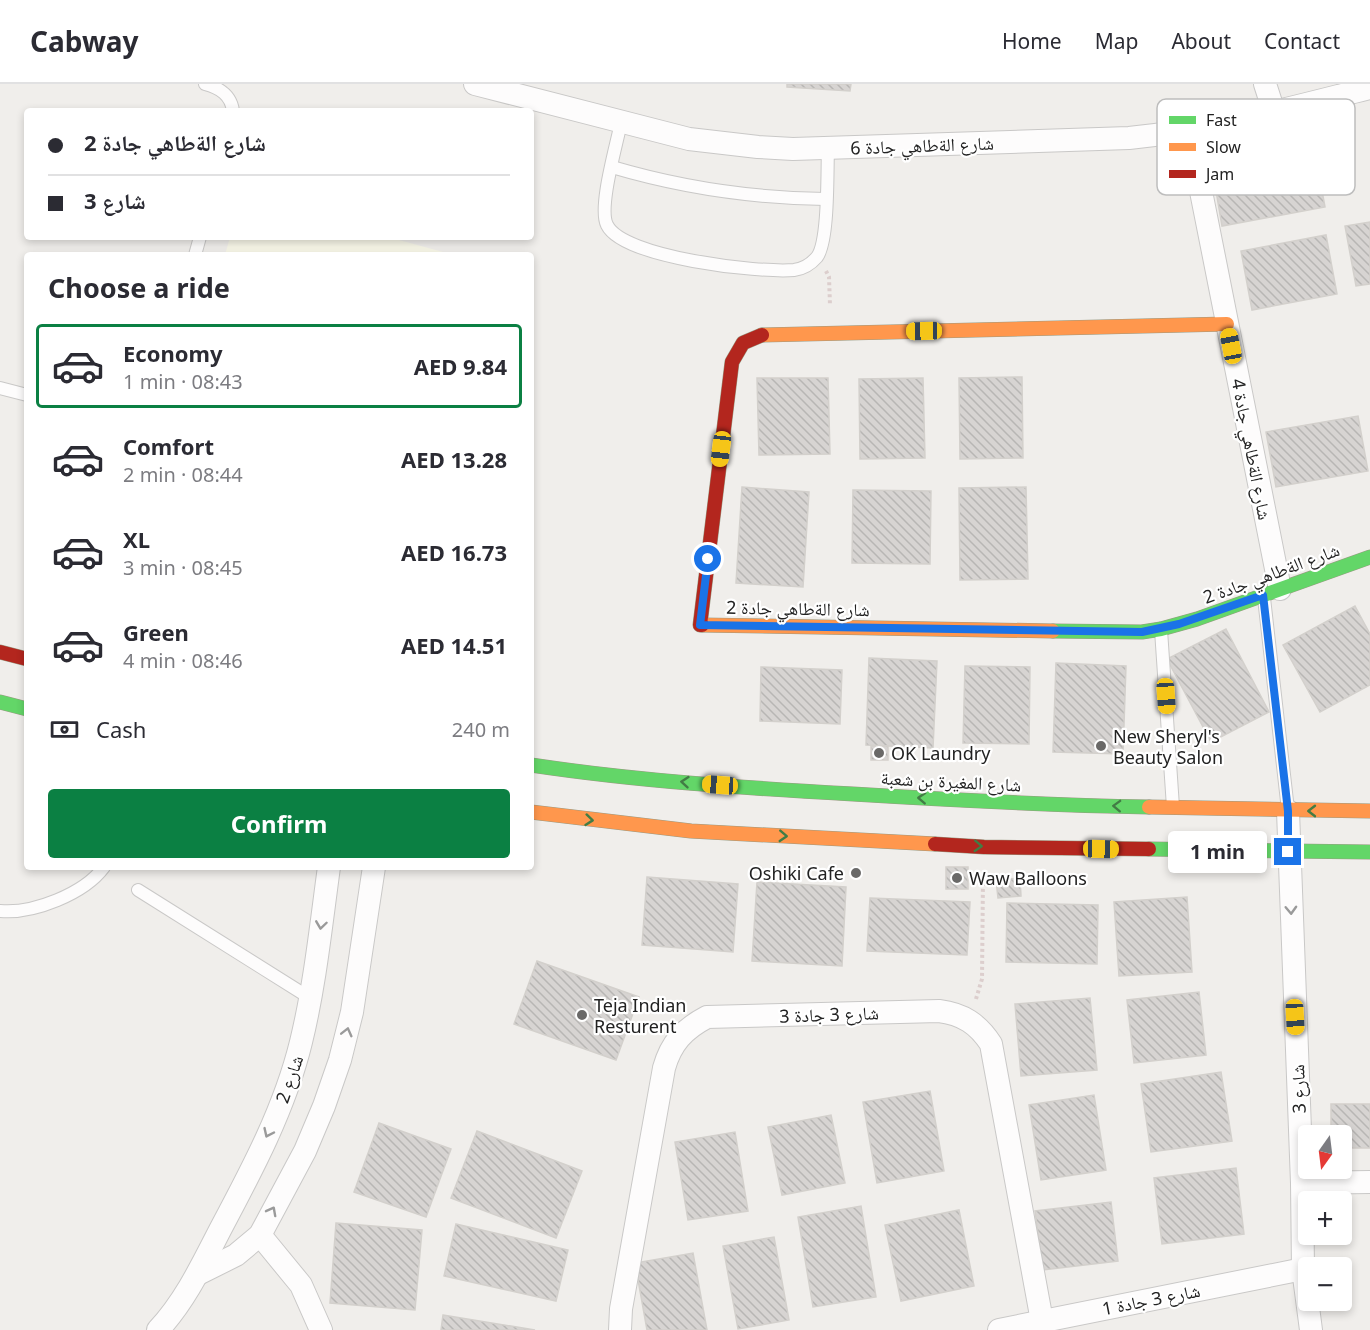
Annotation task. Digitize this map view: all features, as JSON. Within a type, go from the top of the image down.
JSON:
[{"type":"main road","name":"شارع الةطاهي جادة 2","points":[[1227,324],[760,335],[746,339],[736,349],[732,362],[700,625],[1123,633],[1161,629],[1370,557]]},
{"type":"main road","points":[[0,652],[24,658]]},
{"type":"main road","points":[[0,702],[24,708]]},
{"type":"main road","name":"شارع المغيرة بن شعبة","points":[[534,765],[577,772],[804,791],[1012,803],[1288,811],[1370,811]]},
{"type":"main road","points":[[534,812],[692,831],[984,847],[1370,852]]},
{"type":"street","name":"شارع الةطاهي جادة 6","points":[[475,84],[655,132],[723,144],[828,149],[1129,138],[1157,135]]},
{"type":"street","points":[[1264,84],[1269,99]]},
{"type":"street","name":"شارع الةطاهي جادة 6","points":[[1326,99],[1370,88]]},
{"type":"street","name":"شارع الةطاهي جادة 4","points":[[1202,195],[1227,324],[1272,592]]},
{"type":"street","name":"شارع 3","points":[[1288,811],[1303,1257]]},
{"type":"street","name":"شارع 2","points":[[158,1330],[173,1314],[198,1274],[264,1142],[287,1089],[301,1043],[310,998],[329,870]]},
{"type":"street","points":[[198,1274],[236,1255],[260,1235],[305,1151],[340,1060],[352,1012],[374,870]]},
{"type":"street","name":"شارع 3 جادة 3","points":[[620,1330],[621,1310],[664,1068],[667,1056],[681,1034],[693,1024],[707,1017],[939,1011],[960,1015],[969,1020],[978,1026],[991,1044],[1042,1322]]},
{"type":"street","points":[[1302,1183],[1370,1182]]},
{"type":"street","points":[[260,1235],[301,1285],[321,1330]]},
{"type":"street","name":"شارع 3 جادة 1","points":[[999,1330],[1298,1270]]},
{"type":"street","name":"شارع 3","points":[[1309,1311],[1311,1330]]},
{"type":"lane","points":[[205,84],[224,92],[232,108]]},
{"type":"lane","points":[[621,122],[604,207],[607,225],[620,239],[683,259],[739,268],[795,270],[811,263],[817,256],[824,240],[828,149]]},
{"type":"lane","points":[[612,167],[717,192],[825,200]]},
{"type":"lane","points":[[0,388],[24,394]]},
{"type":"lane","points":[[1272,592],[1288,811]]},
{"type":"lane","points":[[1161,629],[1173,808]]},
{"type":"lane","points":[[0,911],[11,912],[37,908],[74,891],[102,870]]},
{"type":"lane","points":[[138,890],[310,998]]},
{"type":"path","points":[[817,256],[829,277],[831,333]]},
{"type":"path","points":[[969,1020],[982,979],[984,847]]},
{"type":"shaded area","points":[[229,240],[399,240],[443,252],[226,252]]},
{"type":"building","points":[[787,84],[851,84],[850,91],[787,87]]},
{"type":"building","points":[[1217,195],[1323,195],[1325,207],[1222,226]]},
{"type":"building","points":[[1370,222],[1370,284],[1356,286],[1345,226]]},
{"type":"building","points":[[1326,235],[1337,294],[1252,310],[1241,251]]},
{"type":"building","points":[[1022,377],[1023,458],[960,459],[959,378]]},
{"type":"building","points":[[757,378],[828,378],[830,454],[759,455]]},
{"type":"building","points":[[923,378],[925,458],[860,459],[859,379]]},
{"type":"building","points":[[1358,416],[1368,471],[1276,487],[1266,432]]},
{"type":"building","points":[[742,487],[809,492],[803,587],[736,583]]},
{"type":"building","points":[[1026,487],[1028,579],[960,580],[959,488]]},
{"type":"building","points":[[853,490],[931,491],[930,564],[852,563]]},
{"type":"building","points":[[1355,606],[1370,634],[1370,685],[1320,712],[1283,645]]},
{"type":"building","points":[[1226,629],[1269,712],[1211,742],[1167,659]]},
{"type":"building","points":[[869,658],[937,661],[933,748],[866,745]]},
{"type":"building","points":[[1056,663],[1126,666],[1123,754],[1053,752]]},
{"type":"building","points":[[965,666],[1030,667],[1029,744],[963,743]]},
{"type":"building","points":[[761,667],[842,670],[840,724],[760,721]]},
{"type":"building","name":"OK Laundry","points":[[871,746],[888,746],[888,760],[871,760]]},
{"type":"building","name":"Waw Balloons","points":[[946,867],[968,867],[968,889],[946,889]]},
{"type":"building","points":[[647,877],[738,884],[733,952],[642,945]]},
{"type":"building","points":[[1020,878],[1021,896],[998,898],[996,880]]},
{"type":"building","points":[[757,882],[846,887],[842,966],[752,961]]},
{"type":"building","points":[[1187,897],[1192,972],[1119,976],[1114,902]]},
{"type":"building","points":[[870,898],[970,902],[967,955],[867,951]]},
{"type":"building","points":[[1007,903],[1098,905],[1097,964],[1006,962]]},
{"type":"building","points":[[537,961],[639,997],[616,1060],[514,1024]]},
{"type":"building","points":[[1199,992],[1206,1055],[1134,1063],[1127,1000]]},
{"type":"building","points":[[1090,998],[1097,1070],[1021,1076],[1015,1004]]},
{"type":"building","points":[[1221,1072],[1232,1141],[1151,1152],[1141,1084]]},
{"type":"building","points":[[930,1091],[944,1171],[877,1183],[863,1102]]},
{"type":"building","points":[[1094,1095],[1106,1170],[1041,1180],[1029,1105]]},
{"type":"building","points":[[1331,1104],[1370,1104],[1370,1148],[1352,1148],[1352,1125],[1331,1125]]},
{"type":"building","points":[[831,1115],[845,1183],[782,1195],[768,1127]]},
{"type":"building","points":[[379,1123],[451,1149],[426,1217],[354,1192]]},
{"type":"building","points":[[477,1131],[582,1171],[556,1238],[451,1198]]},
{"type":"building","points":[[735,1132],[748,1211],[688,1220],[675,1142]]},
{"type":"building","points":[[1236,1168],[1244,1234],[1162,1244],[1154,1178]]},
{"type":"building","points":[[1111,1202],[1118,1261],[1043,1270],[1035,1211]]},
{"type":"building","points":[[861,1206],[876,1297],[813,1307],[798,1217]]},
{"type":"building","points":[[959,1210],[974,1286],[901,1301],[885,1225]]},
{"type":"building","points":[[336,1223],[422,1230],[415,1310],[330,1303]]},
{"type":"building","points":[[456,1224],[568,1250],[556,1301],[444,1276]]},
{"type":"building","points":[[774,1237],[789,1320],[738,1329],[723,1246]]},
{"type":"building","points":[[693,1253],[707,1330],[647,1330],[635,1263]]},
{"type":"building","points":[[443,1315],[535,1330],[441,1330]]},
{"type":"traffic: fast","points":[[1053,631],[1142,632],[1161,629],[1197,619],[1370,557]]},
{"type":"traffic: fast","points":[[0,702],[24,708]]},
{"type":"traffic: fast","points":[[534,765],[651,780],[772,789],[1001,802],[1149,807]]},
{"type":"traffic: fast","points":[[1149,849],[1370,852]]},
{"type":"traffic: slow","points":[[762,335],[1227,324]]},
{"type":"traffic: slow","points":[[702,625],[1053,631]]},
{"type":"traffic: slow","points":[[1149,807],[1370,811]]},
{"type":"traffic: slow","points":[[534,812],[691,831],[935,844]]},
{"type":"traffic: jam","points":[[702,625],[700,625],[732,362],[743,343],[762,335]]},
{"type":"traffic: jam","points":[[0,652],[24,658]]},
{"type":"traffic: jam","points":[[935,844],[984,847],[1149,849]]},
{"type":"place","name":"New Sheryl's Beauty Salon","points":[[1101,746]]},
{"type":"place","name":"OK Laundry","points":[[879,753]]},
{"type":"place","name":"Oshiki Cafe","points":[[856,873]]},
{"type":"place","name":"Waw Balloons","points":[[957,878]]},
{"type":"place","name":"Teja Indian Resturent","points":[[582,1015]]},
{"type":"route","points":[[708,559],[700,625],[1142,632],[1179,624],[1263,595],[1288,811],[1288,852]]}]
